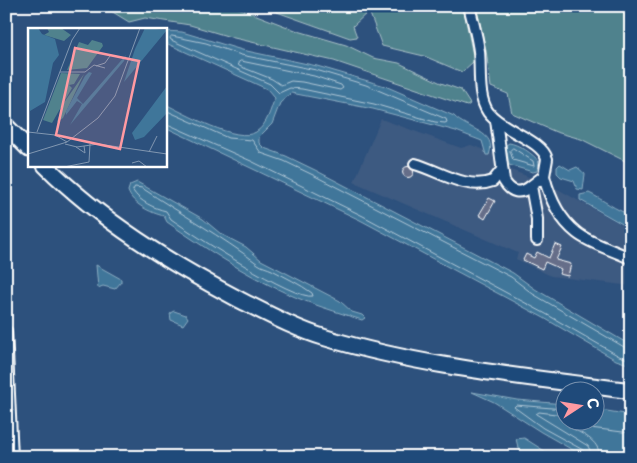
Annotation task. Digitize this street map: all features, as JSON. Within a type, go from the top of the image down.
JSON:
[{"type":"highway","points":[[6,126],[28,147]]},
{"type":"highway","points":[[46,166],[92,206],[149,247],[220,289],[300,329],[324,338],[410,359],[631,391]]},
{"type":"street","points":[[470,6],[479,50],[482,96],[485,106],[496,120],[540,148],[547,159],[544,176],[549,194],[561,214],[577,233],[630,258]]},
{"type":"street","points":[[496,120],[501,171],[508,188],[514,192],[525,192],[544,176]]},
{"type":"street","points":[[415,164],[446,177],[478,184],[493,181],[501,171]]},
{"type":"street","points":[[532,186],[537,219],[537,240]]},
{"type":"street","points":[[6,331],[12,457]]},
{"type":"shaded area","points":[[381,119],[461,148],[471,145],[497,155],[511,170],[554,187],[629,229],[631,286],[551,276],[516,259],[518,253],[354,182]]},
{"type":"green space","points":[[103,6],[233,6],[298,31],[346,45],[373,58],[399,63],[441,83],[461,90],[470,104],[467,106],[334,61],[234,38],[190,25],[145,18],[129,22]]},
{"type":"green space","points":[[260,6],[463,6],[474,61],[462,72],[424,56],[382,46],[369,11],[353,26],[357,37],[350,38]]},
{"type":"green space","points":[[476,6],[631,6],[631,164],[581,139],[556,132],[512,113],[508,94],[491,87],[486,50]]},
{"type":"water","points":[[166,31],[182,32],[242,50],[317,66],[385,86],[454,116],[480,132],[489,141],[491,147],[489,155],[486,155],[482,141],[456,131],[373,109],[291,93],[280,103],[272,124],[259,137],[259,143],[264,148],[315,170],[513,273],[535,289],[625,342],[631,347],[631,365],[616,360],[544,318],[360,220],[166,127],[166,104],[224,131],[248,135],[256,132],[263,125],[275,98],[267,89],[166,43]]},
{"type":"water","points":[[509,143],[521,147],[537,159],[539,162],[537,171],[533,172],[509,165],[506,145]]},
{"type":"water","points":[[560,164],[570,170],[577,167],[585,174],[583,190],[577,189],[574,181],[561,177],[557,173],[557,167]]},
{"type":"water","points":[[137,182],[203,219],[221,234],[246,247],[261,260],[340,301],[352,312],[365,318],[362,320],[304,301],[270,286],[240,269],[167,222],[164,216],[153,213],[133,200],[128,191],[130,185]]},
{"type":"water","points":[[589,193],[631,215],[631,229],[580,200],[580,195]]},
{"type":"water","points":[[96,265],[121,279],[121,282],[115,289],[103,286],[98,288]]},
{"type":"water","points":[[174,311],[186,315],[188,318],[183,325],[171,320],[170,313]]},
{"type":"water","points":[[472,392],[517,400],[554,403],[554,430],[604,430],[604,410],[631,415],[631,457],[585,457],[494,402]]},
{"type":"water","points":[[524,438],[554,457],[525,457],[518,447],[516,439]]},
{"type":"building","points":[[406,167],[410,167],[413,172],[412,176],[406,177],[403,174],[403,170]]},
{"type":"building","points":[[489,198],[495,201],[485,219],[479,215]]},
{"type":"building","points":[[555,244],[562,247],[556,260],[571,264],[568,276],[559,274],[561,269],[545,262],[542,269],[523,260],[526,254],[534,258],[537,252],[549,258]]}]
